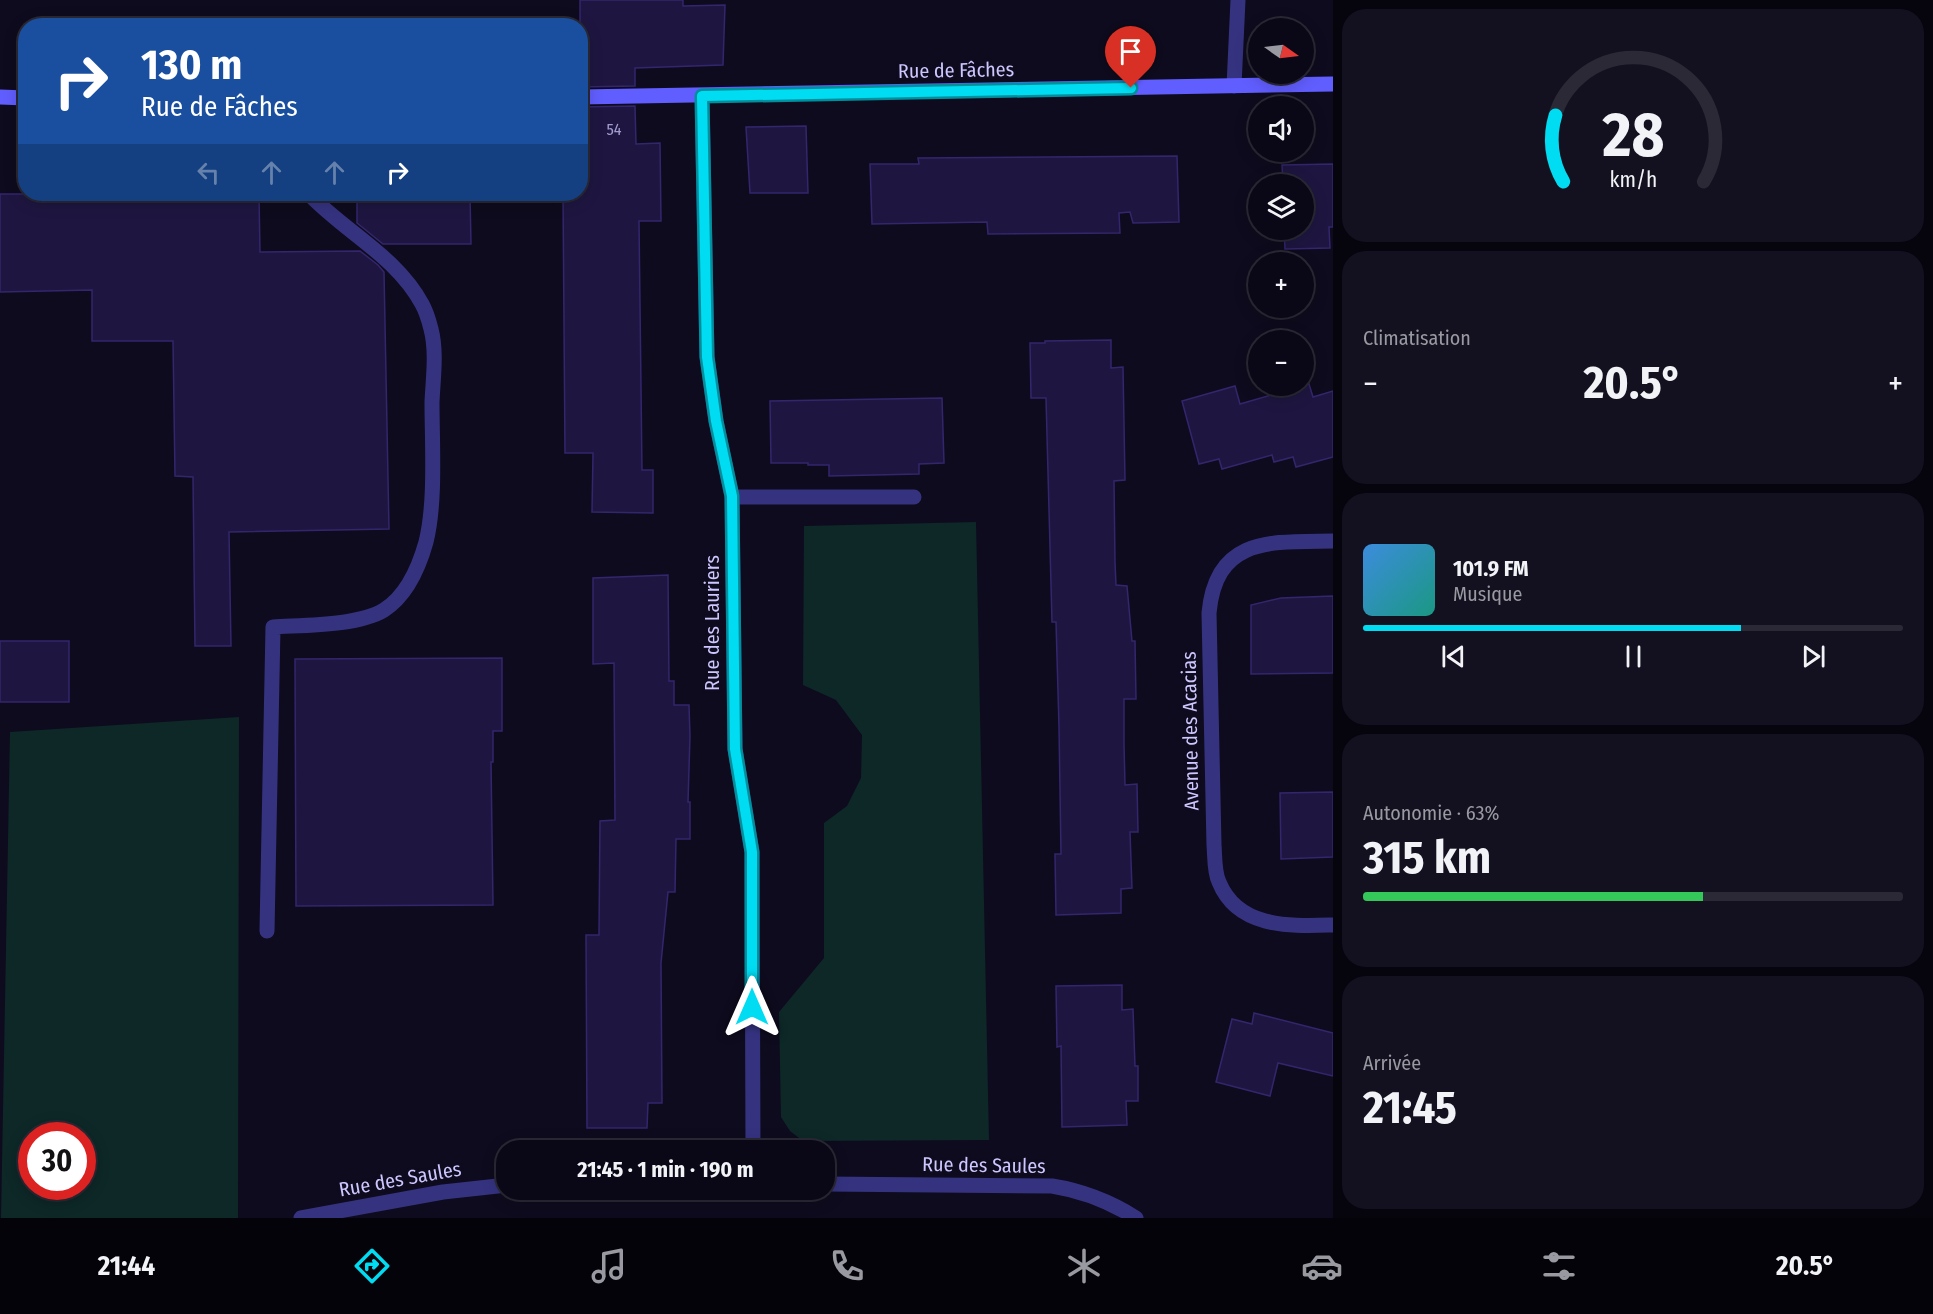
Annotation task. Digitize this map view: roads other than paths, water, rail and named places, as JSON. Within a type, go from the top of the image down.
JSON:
[{"type":"street","points":[[1234,86],[1238,0]]},
{"type":"street","name":"Rue de Fâches","points":[[588,97],[1333,84]]},
{"type":"street","name":"Rue des Lauriers","points":[[702,96],[707,357],[716,421],[732,496],[735,749],[752,852],[753,1140]]},
{"type":"street","points":[[0,97],[18,98]]},
{"type":"street","points":[[267,931],[273,627],[362,619],[385,610],[406,588],[418,565],[431,513],[432,330],[423,304],[386,258],[316,201]]},
{"type":"street","points":[[732,496],[914,497]]},
{"type":"street","name":"Avenue des Acacias","points":[[1333,541],[1273,543],[1252,548],[1237,555],[1216,579],[1211,594],[1209,613],[1214,845],[1218,881],[1228,897],[1241,910],[1263,921],[1284,926],[1333,925]]},
{"type":"street","name":"Rue des Saules","points":[[835,1184],[1052,1186],[1076,1190],[1097,1197],[1136,1218]]},
{"type":"street","name":"Rue des Saules","points":[[301,1218],[443,1192],[496,1186]]}]
